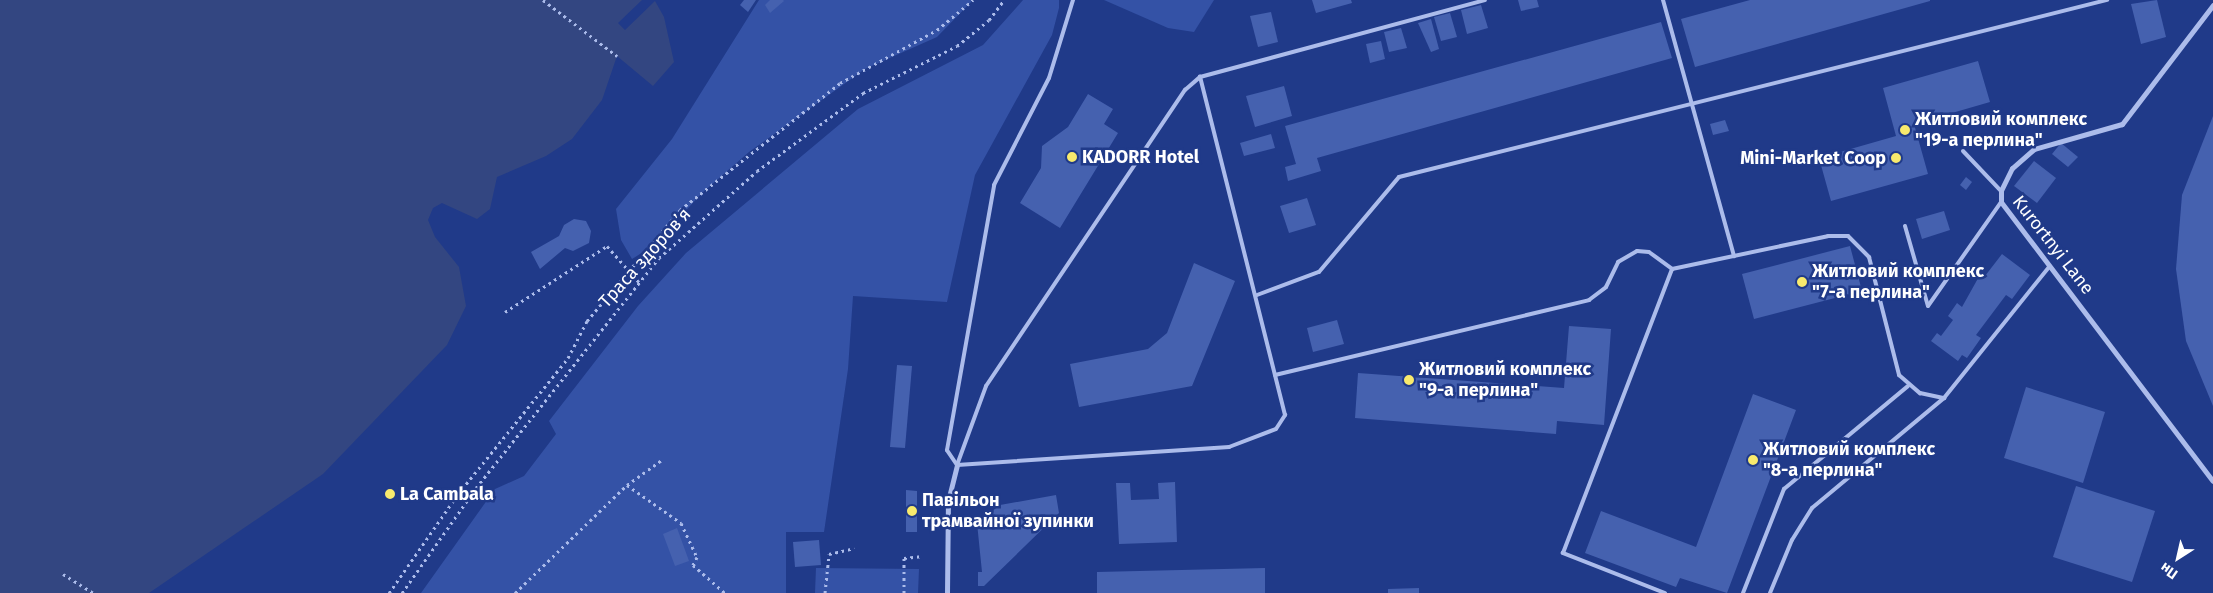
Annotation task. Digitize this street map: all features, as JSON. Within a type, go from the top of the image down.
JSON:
[{"type":"street","name":"Kurortnyi Lane","points":[[2213,4],[2122,124],[2034,149],[2012,168],[2001,191],[2001,202],[2213,481]]},
{"type":"street","points":[[948,593],[948,501],[957,465]]},
{"type":"lane","points":[[957,465],[947,450],[994,185],[1049,78],[1073,0]]},
{"type":"lane","points":[[957,465],[986,386],[1185,90],[1200,76],[1485,0]]},
{"type":"lane","points":[[1663,0],[1734,256]]},
{"type":"lane","points":[[1257,295],[1319,272],[1399,177],[1691,101],[2106,0]]},
{"type":"lane","points":[[957,465],[1229,447],[1276,429],[1285,415],[1257,295],[1200,76]]},
{"type":"lane","points":[[1963,151],[2001,191]]},
{"type":"lane","points":[[1905,226],[1928,306],[2001,202]]},
{"type":"lane","points":[[1275,375],[1589,300],[1606,287],[1618,262],[1638,251],[1649,252],[1672,269],[1838,235],[1857,241],[1869,257],[1898,375],[1908,386],[1944,398]]},
{"type":"lane","points":[[1770,593],[1792,540],[1812,508],[1944,398],[2049,267]]},
{"type":"lane","points":[[1665,593],[1563,553],[1672,269]]},
{"type":"lane","points":[[1743,593],[1784,489],[1908,386]]},
{"type":"path","points":[[543,0],[617,56]]},
{"type":"path","points":[[389,593],[628,270],[680,210],[730,166],[840,83],[937,30],[973,0]]},
{"type":"path","name":"Траса здоров’я","points":[[402,593],[476,488],[639,282],[706,211],[863,93],[957,46],[989,20],[1004,0]]},
{"type":"path","points":[[505,312],[607,246],[639,282]]},
{"type":"path","points":[[515,593],[627,485],[663,459]]},
{"type":"path","points":[[627,485],[681,523],[697,557],[693,565],[726,593]]},
{"type":"path","points":[[825,593],[829,554],[854,548]]},
{"type":"path","points":[[904,593],[904,558],[923,556]]},
{"type":"path","points":[[63,574],[94,593]]},
{"type":"shaded area","points":[[0,0],[642,0],[618,23],[625,30],[655,1],[664,17],[674,62],[653,86],[617,56],[602,100],[572,139],[546,156],[497,177],[490,209],[477,219],[442,203],[433,208],[428,220],[435,237],[459,267],[466,306],[447,345],[323,474],[149,593],[0,593]]},
{"type":"shaded area","points":[[759,0],[973,0],[937,37],[865,69],[749,152],[702,193],[653,246],[632,259],[621,240],[616,209],[672,139]]},
{"type":"shaded area","points":[[1023,0],[1059,0],[1059,8],[1052,35],[975,175],[947,302],[853,296],[848,369],[824,532],[786,532],[786,593],[421,593],[495,489],[524,476],[556,434],[549,421],[638,306],[686,253],[858,109],[983,45]]},
{"type":"shaded area","points":[[1104,0],[1214,0],[1194,32],[1168,28]]},
{"type":"shaded area","points":[[816,568],[919,569],[918,593],[815,593]]},
{"type":"building","points":[[744,0],[756,0],[748,12],[740,5]]},
{"type":"building","points":[[770,0],[784,1],[770,13],[765,5]]},
{"type":"building","points":[[1312,0],[1351,0],[1352,3],[1316,13]]},
{"type":"building","points":[[1518,0],[1537,0],[1539,7],[1521,11]]},
{"type":"building","points":[[1750,0],[1930,1],[1695,67],[1681,19]]},
{"type":"building","points":[[2157,0],[2166,37],[2141,44],[2131,4]]},
{"type":"building","points":[[1481,5],[1488,28],[1467,34],[1461,10]]},
{"type":"building","points":[[1271,12],[1278,42],[1258,47],[1250,16]]},
{"type":"building","points":[[1450,13],[1457,37],[1441,41],[1434,17]]},
{"type":"building","points":[[1431,19],[1439,49],[1431,52],[1418,23]]},
{"type":"building","points":[[1661,22],[1672,58],[1317,158],[1321,171],[1288,181],[1285,167],[1296,164],[1285,126]]},
{"type":"building","points":[[1401,28],[1407,48],[1389,52],[1384,32]]},
{"type":"building","points":[[1381,41],[1385,59],[1370,63],[1366,44]]},
{"type":"building","name":"Житловий комплекс \"19-а перлина\"","points":[[1978,61],[1990,102],[1914,124],[1928,174],[1831,201],[1819,158],[1896,136],[1883,88]]},
{"type":"building","points":[[1284,86],[1292,116],[1255,127],[1246,96]]},
{"type":"building","name":"KADORR Hotel","points":[[1088,94],[1113,109],[1104,124],[1118,133],[1060,228],[1020,203],[1041,168],[1042,146],[1068,127]]},
{"type":"building","points":[[2213,116],[2213,406],[2186,341],[2176,269],[2182,195]]},
{"type":"building","points":[[1725,120],[1729,131],[1713,135],[1710,124]]},
{"type":"building","points":[[1271,134],[1275,148],[1244,156],[1240,143]]},
{"type":"building","points":[[2061,143],[2078,157],[2068,167],[2052,154]]},
{"type":"building","points":[[2034,161],[2056,178],[2037,203],[2014,186]]},
{"type":"building","points":[[1966,177],[1972,182],[1966,190],[1960,185]]},
{"type":"building","points":[[1307,198],[1316,225],[1289,233],[1280,206]]},
{"type":"building","points":[[1944,211],[1950,230],[1922,239],[1916,219]]},
{"type":"building","points":[[574,219],[586,221],[591,231],[589,243],[573,251],[565,248],[540,269],[531,252],[559,236],[564,225]]},
{"type":"building","name":"Житловий комплекс \"7-а перлина\"","points":[[1850,246],[1862,291],[1754,319],[1742,274]]},
{"type":"building","points":[[2002,254],[2030,275],[2012,299],[2006,295],[1976,335],[1981,338],[1967,358],[1962,355],[1958,361],[1931,341],[1937,333],[1941,336],[1953,320],[1948,316],[1957,303],[1962,307],[1981,273],[1985,276]]},
{"type":"building","points":[[1194,263],[1235,281],[1192,386],[1079,407],[1070,364],[1148,349],[1167,333]]},
{"type":"building","points":[[1337,320],[1344,344],[1313,352],[1307,328]]},
{"type":"building","name":"Житловий комплекс \"9-а перлина\"","points":[[1569,326],[1611,329],[1604,425],[1557,421],[1556,434],[1355,418],[1358,373],[1564,388]]},
{"type":"building","points":[[897,365],[912,366],[905,448],[890,447]]},
{"type":"building","points":[[2026,387],[2105,412],[2083,483],[2004,458]]},
{"type":"building","name":"Житловий комплекс \"8-а перлина\"","points":[[1753,394],[1796,410],[1727,593],[1680,578],[1676,587],[1585,553],[1601,511],[1696,547]]},
{"type":"building","points":[[1175,482],[1177,542],[1119,544],[1116,483],[1130,483],[1131,500],[1159,499],[1158,483]]},
{"type":"building","points":[[2076,486],[2155,511],[2132,582],[2053,557]]},
{"type":"building","name":"Павільон трамвайної зупинки","points":[[906,490],[917,491],[917,532],[906,532]]},
{"type":"building","points":[[1056,495],[1059,513],[984,586],[978,586],[978,572],[982,572],[977,523],[1000,505]]},
{"type":"building","points":[[677,528],[689,561],[675,566],[663,534]]},
{"type":"building","points":[[819,540],[821,565],[795,567],[793,542]]},
{"type":"building","points":[[1265,568],[1265,593],[1097,593],[1097,572]]},
{"type":"building","points":[[1419,588],[1419,593],[1388,593],[1388,589]]},
{"type":"place","name":"Житловий комплекс \"19-а перлина\"","points":[[1905,130]]},
{"type":"place","name":"KADORR Hotel","points":[[1072,157]]},
{"type":"place","name":"Mini-Market Coop","points":[[1896,158]]},
{"type":"place","name":"Житловий комплекс \"7-а перлина\"","points":[[1802,282]]},
{"type":"place","name":"Житловий комплекс \"9-а перлина\"","points":[[1409,380]]},
{"type":"place","name":"Житловий комплекс \"8-а перлина\"","points":[[1753,460]]},
{"type":"place","name":"La Cambala","points":[[390,494]]},
{"type":"place","name":"Павільон трамвайної зупинки","points":[[912,511]]}]
